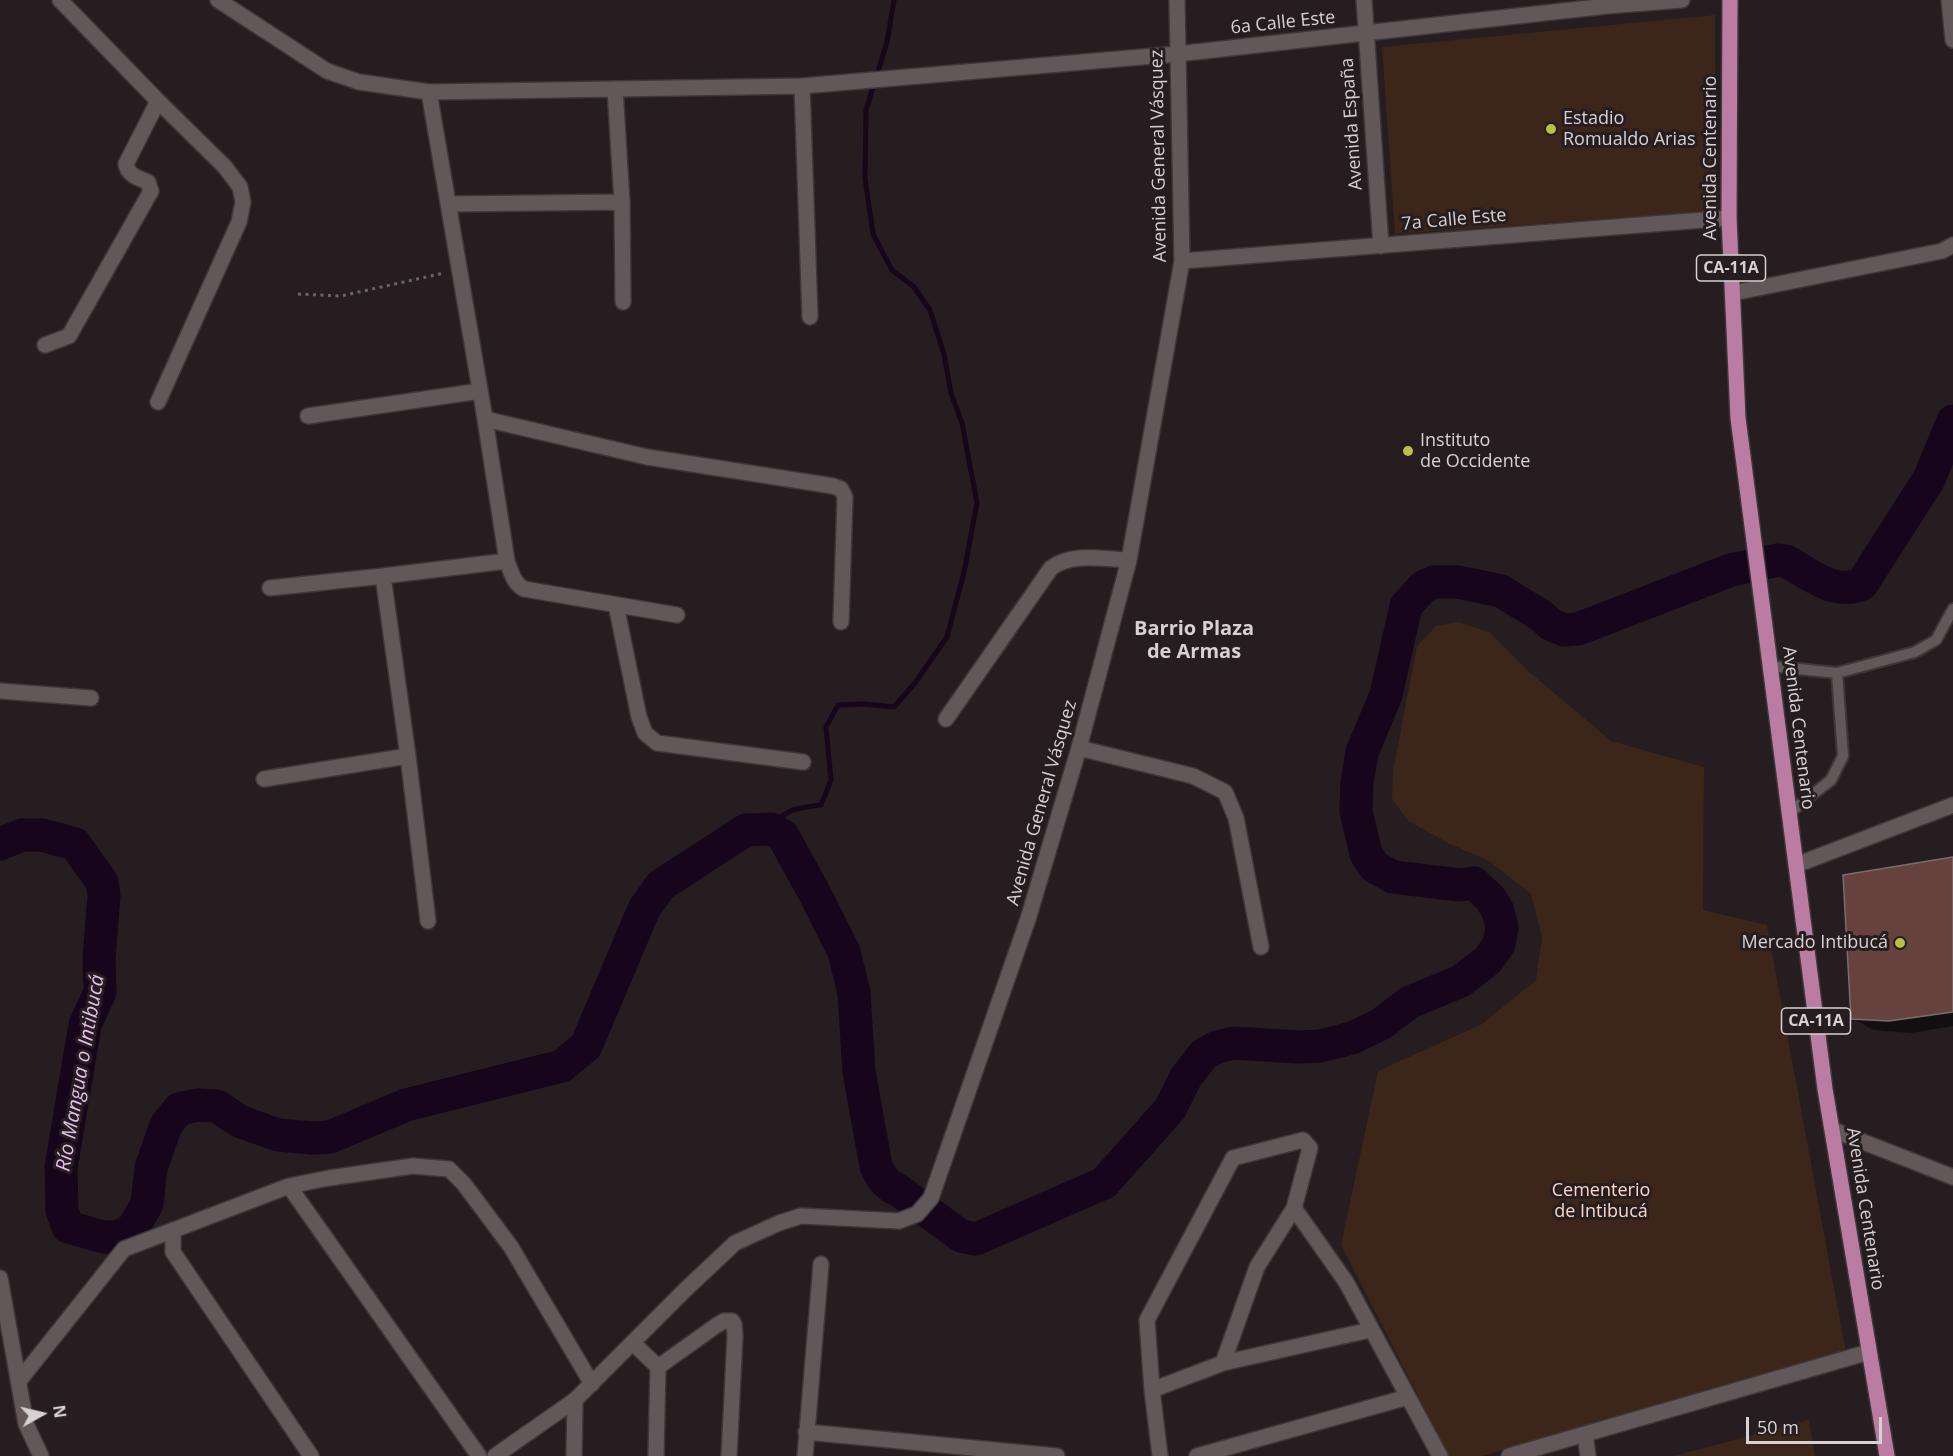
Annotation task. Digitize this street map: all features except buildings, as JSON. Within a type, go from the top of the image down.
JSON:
[{"type":"main road","name":"Avenida Centenario","points":[[1730,0],[1729,218],[1738,418],[1825,1089],[1887,1456]]},
{"type":"street","points":[[60,0],[225,167],[240,187],[243,202],[239,222],[158,402]]},
{"type":"street","name":"6a Calle Este","points":[[218,0],[327,71],[359,82],[429,92],[802,86],[1177,54],[1606,3],[1682,0]]},
{"type":"street","name":"Avenida General Vásquez","points":[[501,1454],[575,1401],[735,1243],[778,1223],[801,1216],[899,1221],[917,1214],[931,1198],[1028,920],[1079,748],[1129,560],[1182,261],[1177,0]]},
{"type":"street","name":"Avenida España","points":[[1364,0],[1381,246]]},
{"type":"street","points":[[1949,0],[1953,40]]},
{"type":"street","points":[[802,86],[810,317]]},
{"type":"street","points":[[615,89],[622,202],[623,302]]},
{"type":"street","points":[[429,92],[507,561],[514,580],[524,589],[677,615]]},
{"type":"street","points":[[45,345],[69,336],[151,191],[148,182],[131,174],[126,164],[158,100]]},
{"type":"street","points":[[448,204],[622,202]]},
{"type":"street","name":"7a Calle Este","points":[[1182,261],[1729,218]]},
{"type":"street","points":[[1732,293],[1942,251],[1953,245]]},
{"type":"street","points":[[308,416],[480,391]]},
{"type":"street","points":[[485,419],[647,456],[841,489],[845,497],[841,622]]},
{"type":"street","points":[[946,719],[1051,568],[1061,561],[1078,558],[1129,560]]},
{"type":"street","points":[[270,588],[507,561]]},
{"type":"street","points":[[383,576],[428,921]]},
{"type":"street","points":[[616,606],[639,717],[645,734],[657,743],[803,762]]},
{"type":"street","points":[[0,691],[90,698]]},
{"type":"street","points":[[1079,748],[1192,776],[1225,792],[1236,818],[1261,947]]},
{"type":"street","points":[[264,779],[408,756]]},
{"type":"street","points":[[1796,865],[1953,805]]},
{"type":"street","points":[[1833,1130],[1953,1177]]},
{"type":"street","points":[[1160,1456],[1147,1320],[1233,1158],[1303,1140],[1310,1148],[1294,1208],[1257,1267],[1223,1363]]},
{"type":"street","points":[[19,1381],[124,1249],[289,1186],[414,1166],[449,1169],[465,1184],[511,1247],[592,1384]]},
{"type":"street","points":[[289,1186],[478,1456]]},
{"type":"street","points":[[1294,1208],[1346,1282],[1440,1456]]},
{"type":"street","points":[[173,1230],[173,1252],[311,1456]]},
{"type":"street","points":[[805,1456],[820,1264]]},
{"type":"street","points":[[0,1278],[26,1424],[41,1456]]},
{"type":"street","points":[[658,1368],[717,1325],[724,1321],[732,1321],[735,1336],[729,1456]]},
{"type":"street","points":[[1152,1390],[1223,1363],[1370,1330]]},
{"type":"street","points":[[634,1344],[658,1368],[656,1456]]},
{"type":"street","points":[[1509,1456],[1869,1352]]},
{"type":"street","points":[[1197,1456],[1408,1397]]},
{"type":"street","points":[[574,1456],[575,1401]]},
{"type":"street","points":[[806,1432],[1057,1456]]},
{"type":"street","points":[[1585,1434],[1588,1456]]},
{"type":"lane","points":[[1770,666],[1837,672],[1915,652],[1936,640],[1953,609]]},
{"type":"lane","points":[[1789,813],[1832,780],[1843,756],[1837,672]]},
{"type":"path","points":[[298,294],[342,296],[460,270]]},
{"type":"green space","name":"Estadio Romualdo Arias","points":[[1715,15],[1716,211],[1395,234],[1382,47]]},
{"type":"green space","name":"Cementerio de Intibucá","points":[[1459,622],[1489,632],[1525,668],[1611,741],[1704,767],[1703,910],[1767,925],[1846,1353],[1483,1456],[1449,1456],[1341,1245],[1378,1071],[1482,1024],[1536,980],[1542,937],[1531,894],[1489,861],[1448,843],[1408,821],[1392,799],[1393,771],[1417,646],[1436,626]]},
{"type":"green space","points":[[1809,1420],[1815,1456],[1674,1456]]},
{"type":"waterway","points":[[772,829],[781,817],[792,810],[821,805],[831,780],[826,727],[838,705],[864,704],[894,707],[915,683],[947,637],[964,572],[977,503],[962,423],[951,393],[944,354],[930,310],[914,287],[892,270],[873,234],[865,178],[866,110],[887,42],[894,0]]},
{"type":"waterway","name":"Río Mangua o Intibucá","points":[[0,844],[22,835],[42,835],[75,844],[102,882],[104,896],[99,958],[100,992],[85,1025],[61,1168],[62,1211],[68,1227],[103,1237],[117,1237],[132,1230],[147,1204],[151,1168],[166,1125],[179,1109],[198,1105],[217,1106],[239,1121],[278,1135],[330,1137],[406,1105],[562,1066],[586,1046],[644,909],[661,885],[746,830],[772,829],[783,836],[844,952],[854,993],[859,1072],[876,1166],[890,1186],[961,1236],[976,1239],[1104,1183],[1170,1109],[1186,1077],[1204,1054],[1217,1047],[1234,1043],[1298,1047],[1320,1046],[1352,1038],[1381,1024],[1410,1002],[1461,981],[1488,960],[1499,944],[1502,927],[1498,911],[1490,898],[1474,883],[1460,885],[1393,877],[1375,867],[1366,854],[1356,811],[1357,783],[1362,752],[1386,695],[1406,606],[1423,587],[1434,582],[1458,582],[1501,591],[1552,625],[1564,630],[1578,629],[1731,570],[1778,560],[1786,561],[1832,585],[1852,587],[1862,584],[1929,479],[1953,421]]},
{"type":"place","name":"Estadio Romualdo Arias","points":[[1551,129]]},
{"type":"place","name":"Instituto de Occidente","points":[[1408,451]]},
{"type":"place","name":"Mercado Intibucá","points":[[1900,943]]},
{"type":"district","name":"Barrio Plaza de Armas","points":[[1194,640]]}]
